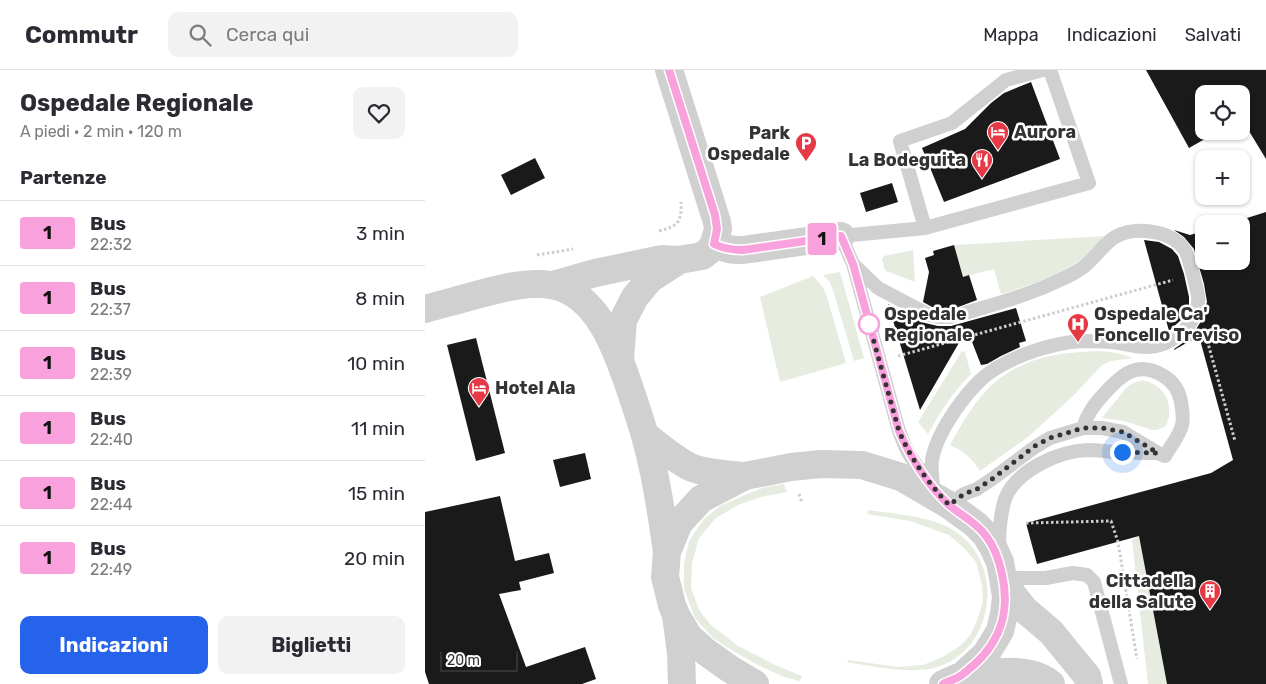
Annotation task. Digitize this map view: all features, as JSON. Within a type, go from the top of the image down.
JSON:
[{"type":"street","points":[[553,285],[595,273],[662,260],[679,260],[701,256],[710,250],[714,244],[717,229],[715,215],[669,70]]},
{"type":"street","points":[[714,244],[731,250],[743,250],[841,236]]},
{"type":"street","points":[[620,361],[623,320],[635,297],[651,279],[679,260]]},
{"type":"street","points":[[584,302],[588,286],[595,273]]},
{"type":"street","points":[[425,309],[503,288],[537,284],[553,285],[571,292],[595,314],[611,339],[645,435],[658,491],[667,552],[665,577],[676,616],[689,637],[706,652],[755,684]]},
{"type":"street","points":[[645,435],[671,455],[691,467],[715,473],[745,476]]},
{"type":"street","points":[[667,552],[679,523],[701,499],[745,476],[791,467],[821,464],[862,466],[901,477],[941,496],[985,534],[993,547],[1013,595],[1025,610],[1051,632],[1087,676],[1089,684]]},
{"type":"street","points":[[953,680],[986,654],[999,630],[1004,614],[1006,597],[1001,570]]},
{"type":"street","points":[[676,616],[681,652],[682,684]]},
{"type":"street","points":[[953,680],[1004,672],[1032,673],[1051,684]]},
{"type":"lane","points":[[925,228],[900,141],[952,123],[1007,80],[1043,70]]},
{"type":"lane","points":[[941,496],[909,453],[899,431],[853,264],[841,236],[925,228],[1089,183],[1050,70]]},
{"type":"lane","points":[[853,264],[878,288],[929,315],[939,317],[955,316],[1028,294],[1051,284],[1086,265],[1116,237],[1126,233],[1149,231],[1164,235],[1178,241],[1186,250],[1198,295],[1198,306],[1191,323],[1176,338],[1165,344],[1147,348],[1108,342],[1080,341],[1034,351],[1013,359],[993,370],[965,397],[946,426],[933,460],[941,496]]},
{"type":"lane","points":[[941,496],[964,494],[977,489],[1035,446],[1050,438],[1083,428],[1102,428],[1123,432],[1165,456],[1182,425],[1183,414],[1176,386],[1160,373],[1138,369],[1127,372],[1118,378],[1091,408],[1083,428]]},
{"type":"lane","points":[[1121,684],[1095,582],[1087,575],[1073,573],[1046,578],[1001,570],[999,533],[1001,515],[1006,498],[1014,485],[1025,473],[1042,462],[1067,453],[1088,450],[1158,453]]},
{"type":"path","points":[[653,232],[672,228],[679,220],[681,199]]},
{"type":"path","points":[[528,256],[576,249]]},
{"type":"path","points":[[894,357],[1123,294]]},
{"type":"shaded area","points":[[1105,236],[1089,253],[1069,267],[1036,282],[1001,294],[994,269],[963,277],[954,245]]},
{"type":"shaded area","points":[[913,250],[915,282],[886,271],[882,259],[884,256]]},
{"type":"shaded area","points":[[840,272],[864,358],[854,361],[833,290],[829,281],[823,275]]},
{"type":"shaded area","points":[[813,276],[823,287],[827,297],[846,363],[780,382],[760,297]]},
{"type":"shaded area","points":[[962,351],[965,352],[971,374],[947,402],[928,434],[918,422]]},
{"type":"shaded area","points":[[1099,351],[1117,353],[1133,358],[1111,361],[1102,365],[1072,397],[1028,437],[980,471],[967,455],[950,445],[975,404],[1005,374],[1017,367],[1043,358]]},
{"type":"shaded area","points":[[1143,380],[1157,387],[1166,397],[1169,410],[1166,426],[1152,430],[1124,421],[1102,418],[1126,388],[1133,383]]},
{"type":"shaded area","points":[[784,484],[787,492],[761,497],[738,505],[716,518],[699,538],[692,563],[691,588],[699,610],[711,625],[738,646],[802,676],[800,681],[784,677],[758,665],[713,638],[695,618],[684,589],[684,563],[689,541],[703,520],[720,506],[747,494],[765,487]]},
{"type":"shaded area","points":[[868,510],[912,516],[944,525],[953,530],[970,545],[981,563],[987,584],[987,605],[981,626],[970,645],[955,659],[932,669],[919,670],[892,669],[847,662],[848,660],[898,667],[923,665],[943,657],[961,645],[971,634],[983,601],[982,585],[976,562],[949,535],[910,521],[867,514]]},
{"type":"shaded area","points":[[1139,536],[1167,684],[1148,684],[1132,540]]},
{"type":"building","points":[[1146,70],[1266,70],[1266,159],[1250,133],[1250,85],[1195,85],[1195,140],[1203,140],[1189,148]]},
{"type":"building","points":[[1031,82],[1060,159],[944,202],[922,148],[965,129],[1004,93]]},
{"type":"building","points":[[535,158],[545,178],[511,195],[501,175]]},
{"type":"building","points":[[892,183],[898,202],[866,212],[860,193]]},
{"type":"building","points":[[1266,212],[1266,684],[1167,684],[1139,536],[1037,564],[1026,523],[1211,473],[1233,460],[1199,336],[1174,349],[1195,331],[1203,318],[1207,302],[1200,270],[1250,270],[1250,217]]},
{"type":"building","points":[[1174,230],[1190,235],[1195,234],[1195,252],[1184,237]]},
{"type":"building","points":[[1144,240],[1159,242],[1172,249],[1178,256],[1184,274],[1189,306],[1181,320],[1169,331]]},
{"type":"building","points":[[954,245],[963,277],[969,275],[977,300],[953,309],[932,307],[923,302],[929,272],[925,258],[934,255],[933,251]]},
{"type":"building","points":[[888,304],[925,323],[938,326],[951,326],[1016,308],[1026,341],[1019,343],[1020,347],[987,364],[981,365],[967,329],[920,410]]},
{"type":"building","points":[[476,338],[505,453],[476,461],[447,345]]},
{"type":"building","points":[[585,453],[591,479],[560,487],[553,460]]},
{"type":"building","points":[[500,496],[515,561],[549,553],[554,573],[519,582],[521,590],[499,594],[526,667],[585,647],[596,679],[582,684],[429,684],[425,672],[425,512]]},
{"type":"bus line","name":"1","points":[[669,70],[717,222],[717,237],[714,244],[731,250],[743,250],[841,236],[853,264],[899,431],[909,453],[933,488],[949,505],[975,524],[985,534],[993,547],[999,562],[1006,597],[1004,614],[999,630],[986,654],[963,675],[943,684]]},
{"type":"place","name":"Aurora","points":[[998,151]]},
{"type":"place","name":"Park Ospedale","points":[[806,162]]},
{"type":"place","name":"La Bodeguita","points":[[982,179]]},
{"type":"place","name":"Ospedale Regionale","points":[[869,324]]},
{"type":"place","name":"Ospedale Ca' Foncello Treviso","points":[[1078,343]]},
{"type":"place","name":"Hotel Ala","points":[[479,407]]},
{"type":"place","name":"Cittadella della Salute","points":[[1210,610]]},
{"type":"route","points":[[869,324],[899,431],[917,466],[933,488],[949,505],[964,494],[977,489],[992,479],[1035,446],[1065,432],[1083,428],[1102,428],[1123,432],[1158,453],[1122,452]]}]
